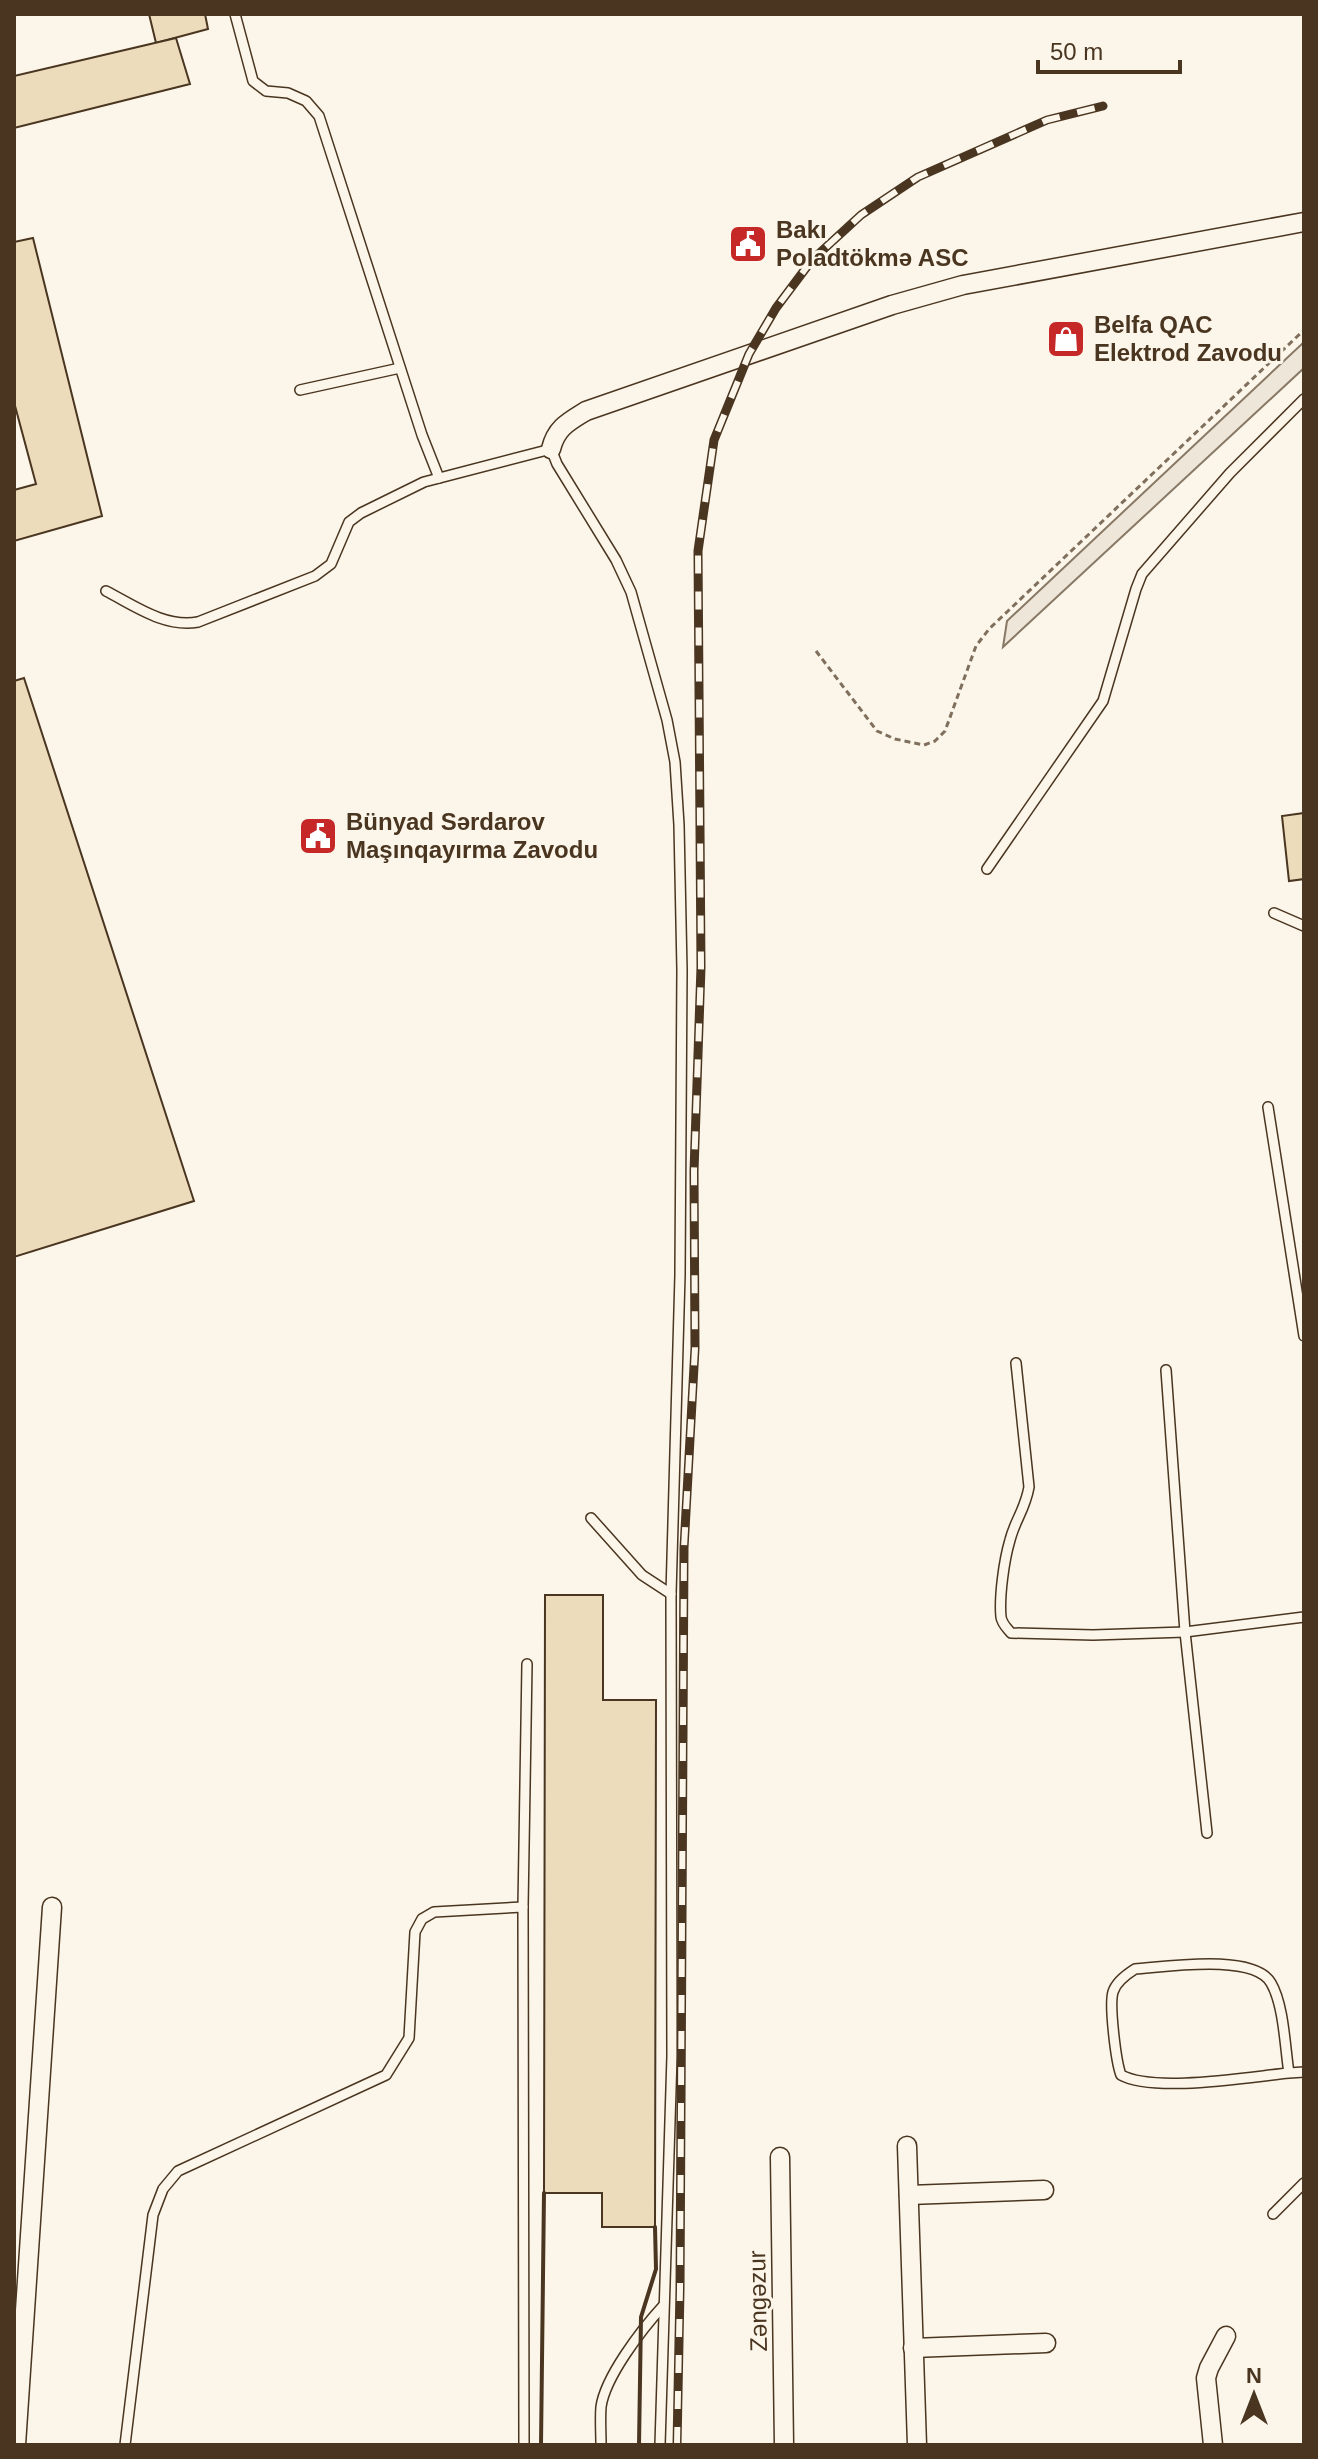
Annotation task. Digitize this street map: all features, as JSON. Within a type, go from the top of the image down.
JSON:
[{"type":"street","points":[[551,449],[555,435],[563,424],[586,411],[892,305],[1019,273],[1304,222]]},
{"type":"street","points":[[16,2445],[52,1907]]},
{"type":"street","points":[[907,2146],[917,2445]]},
{"type":"street","name":"Zəngəzur","points":[[780,2157],[784,2445]]},
{"type":"street","points":[[909,2195],[1044,2190]]},
{"type":"street","points":[[1213,2445],[1206,2378],[1226,2336]]},
{"type":"street","points":[[913,2348],[1046,2343]]},
{"type":"lane","points":[[235,14],[253,81],[266,91],[288,93],[306,101],[319,116],[400,368],[439,478]]},
{"type":"lane","points":[[300,390],[400,368]]},
{"type":"lane","points":[[987,869],[1103,701],[1142,574],[1230,473],[1304,399]]},
{"type":"lane","points":[[106,591],[169,622],[198,622],[315,576],[331,564],[349,522],[424,482],[551,449],[557,464],[616,560],[631,592],[667,720],[675,762],[682,1000],[680,1275],[671,1594],[670,2188],[663,2306],[660,2445]]},
{"type":"lane","points":[[1274,913],[1304,926]]},
{"type":"lane","points":[[1268,1107],[1304,1336]]},
{"type":"lane","points":[[1016,1363],[1029,1487],[1026,1506],[1010,1539],[1005,1568],[1001,1617],[1011,1633],[1093,1635],[1185,1632],[1304,1617]]},
{"type":"lane","points":[[1166,1370],[1185,1632],[1207,1833]]},
{"type":"lane","points":[[591,1518],[642,1575],[671,1594]]},
{"type":"lane","points":[[524,2445],[523,1907],[527,1664]]},
{"type":"lane","points":[[125,2445],[153,2215],[163,2189],[178,2171],[386,2075],[409,2038],[415,1932],[422,1919],[434,1912],[523,1907]]},
{"type":"lane","points":[[1289,2073],[1277,1998],[1270,1981],[1261,1971],[1223,1964],[1135,1969],[1125,1976],[1113,1993],[1116,2062],[1121,2075],[1134,2082],[1187,2082],[1304,2072]]},
{"type":"lane","points":[[1273,2214],[1304,2183]]},
{"type":"lane","points":[[601,2445],[602,2405],[611,2382],[641,2330],[663,2306]]},
{"type":"path","points":[[816,651],[877,731],[895,739],[924,745],[935,741],[945,731],[976,646],[989,629],[1304,330]]},
{"type":"shaded area","points":[[1304,342],[1304,368],[1003,647],[1007,621]]},
{"type":"building","points":[[149,14],[205,14],[208,29],[156,43]]},
{"type":"building","points":[[176,38],[190,84],[14,128],[14,76]]},
{"type":"building","points":[[33,238],[102,516],[14,541],[14,490],[36,484],[14,402],[14,242]]},
{"type":"building","points":[[24,678],[194,1201],[14,1257],[14,681]]},
{"type":"building","points":[[1304,813],[1304,879],[1289,881],[1282,816]]},
{"type":"building","points":[[545,1595],[603,1595],[603,1700],[656,1700],[655,2227],[602,2227],[602,2193],[544,2193]]},
{"type":"railway","points":[[677,2445],[684,1548],[695,1348],[694,1171],[701,967],[698,551],[714,440],[749,354],[776,308],[812,260],[861,215],[918,177],[1047,120],[1103,106]]},
{"type":"wall","points":[[541,2445],[544,2193]]},
{"type":"wall","points":[[639,2445],[641,2317],[656,2269],[655,2227]]},
{"type":"place","name":"Bakı Poladtökmə ASC","points":[[748,244]]},
{"type":"place","name":"Belfa QAC Elektrod Zavodu","points":[[1066,339]]},
{"type":"place","name":"Bünyad Sərdarov Maşınqayırma Zavodu","points":[[318,836]]}]
